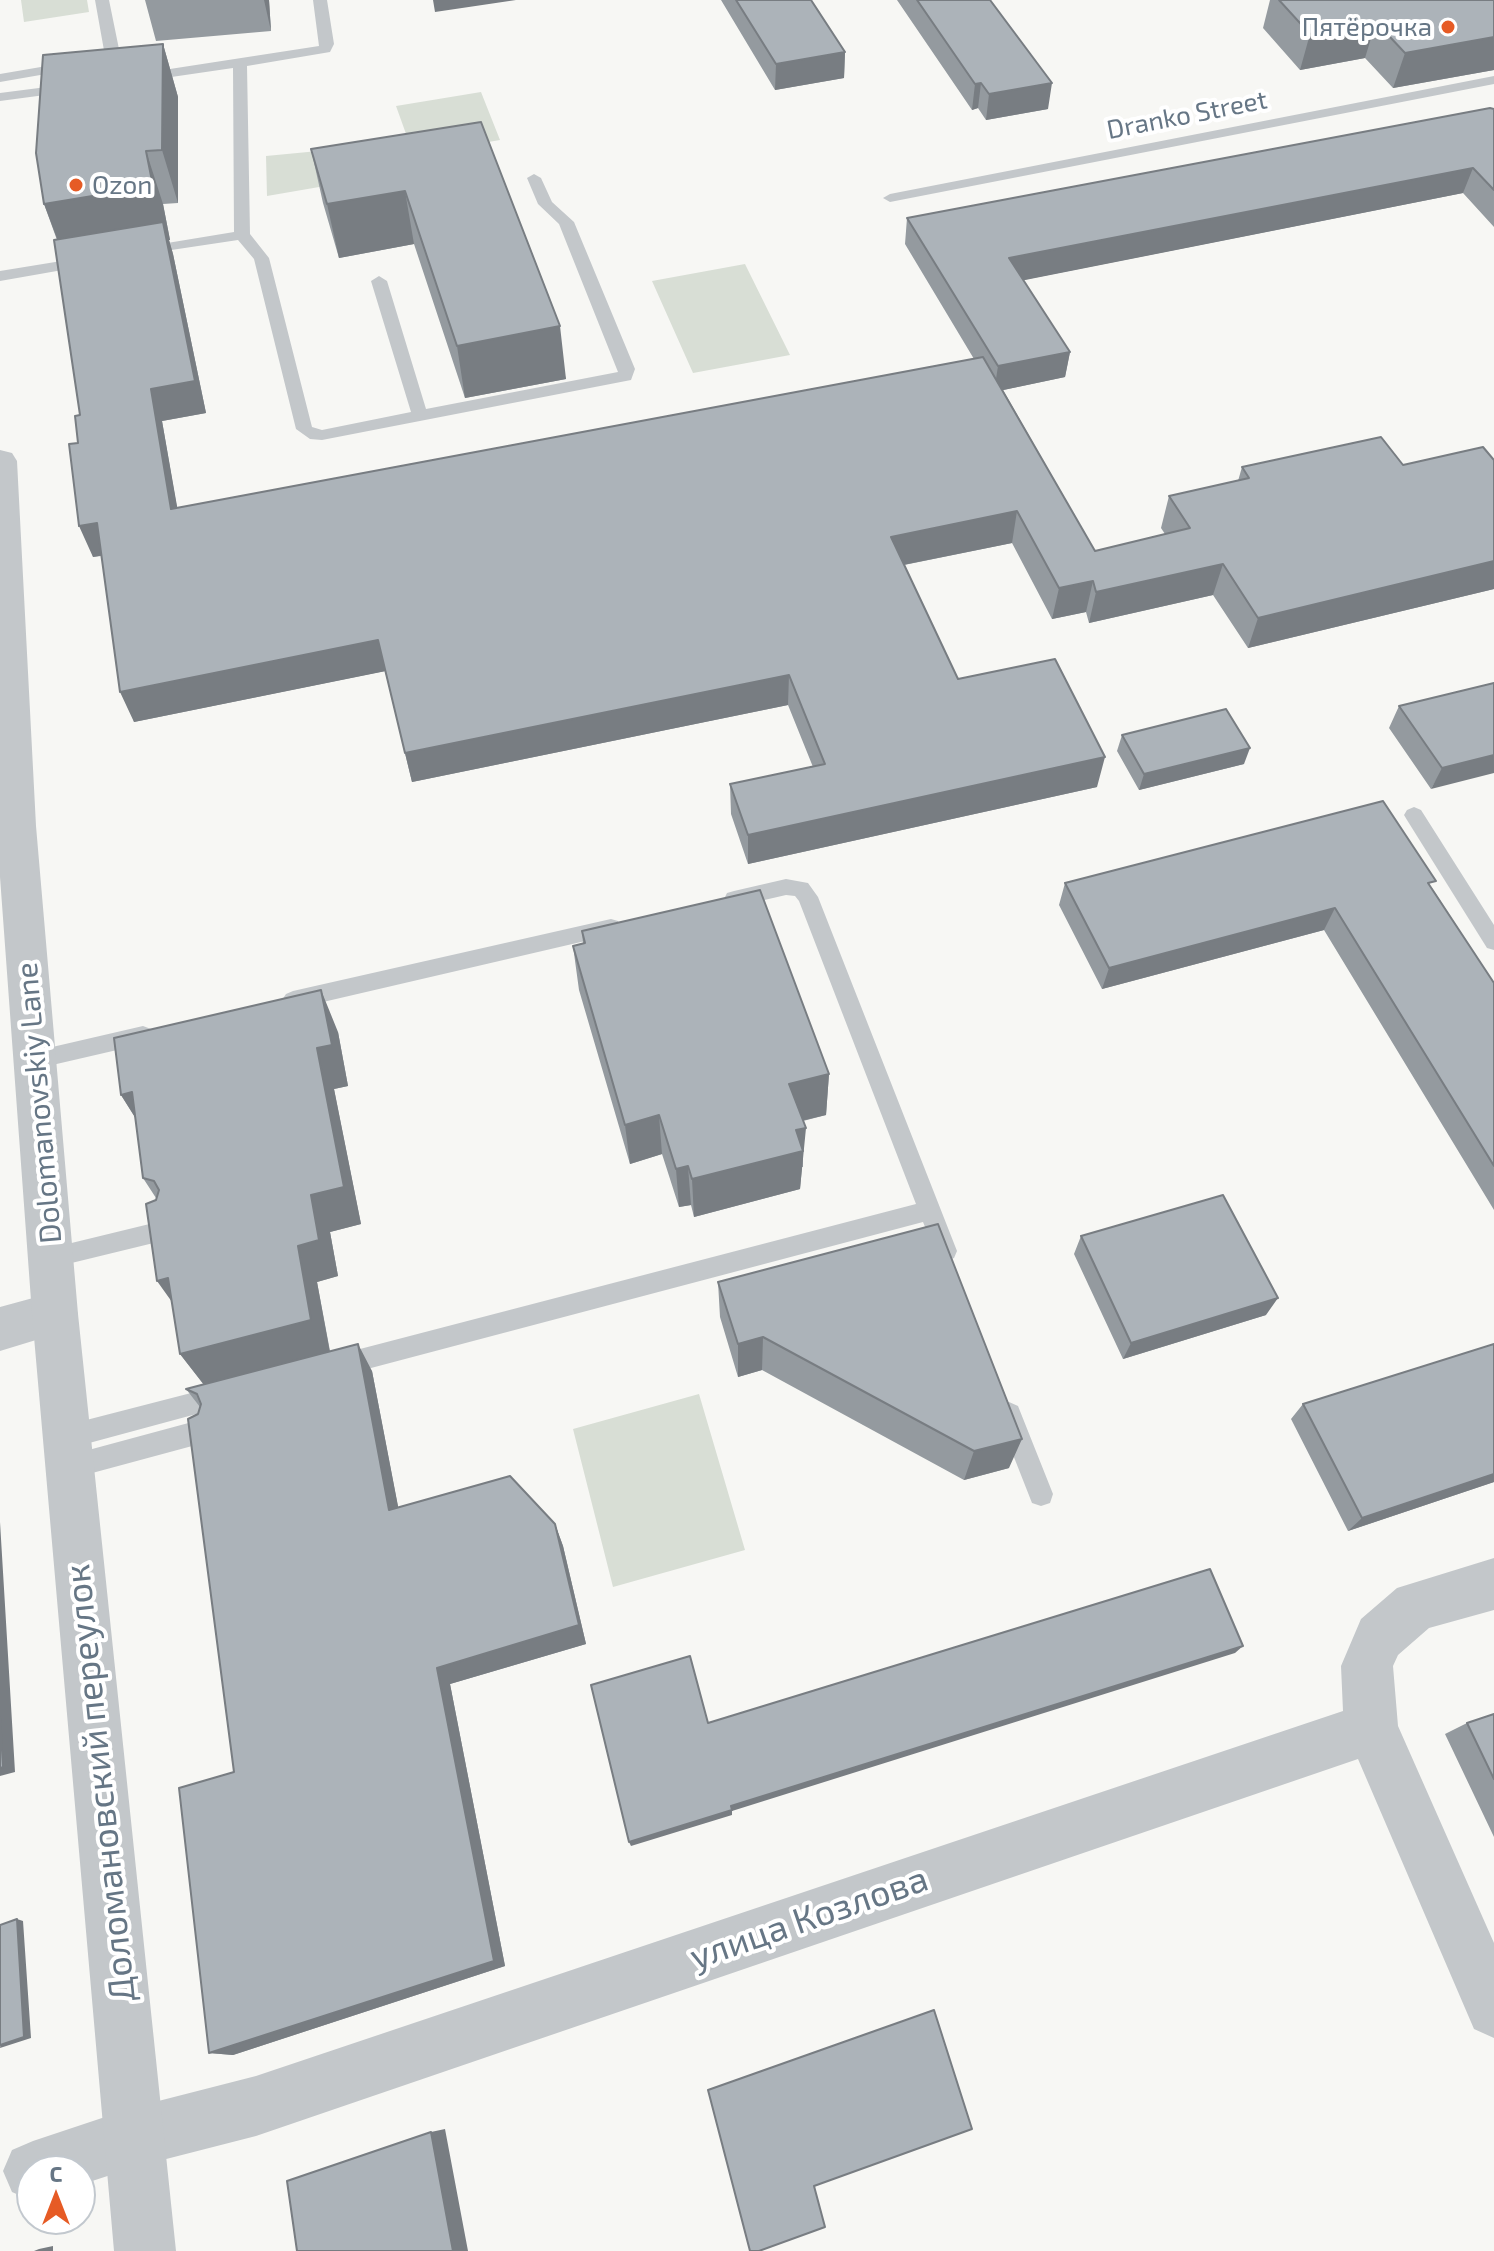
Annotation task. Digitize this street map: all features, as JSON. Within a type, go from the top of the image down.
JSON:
[{"type":"street","name":"Dolomanovskiy Lane","points":[[0,461],[7,801],[35,1060],[55,1314]]},
{"type":"street","points":[[0,1329],[55,1314]]},
{"type":"street","name":"Доломановский переулок","points":[[55,1314],[145,2251]]},
{"type":"street","points":[[1494,1584],[1415,1606],[1379,1637],[1367,1666],[1371,1728],[1481,1944],[1494,2009]]},
{"type":"street","name":"улица Козлова","points":[[80,2155],[135,2137],[271,2101],[1371,1728]]},
{"type":"lane","points":[[0,78],[110,59],[113,54],[102,0]]},
{"type":"lane","points":[[121,80],[325,49],[327,44],[320,0]]},
{"type":"lane","points":[[240,63],[242,235],[261,258],[304,429],[310,434],[322,435],[625,376],[627,369],[566,222],[545,204],[534,178]]},
{"type":"lane","name":"Dranko Street","points":[[890,198],[1494,80]]},
{"type":"lane","points":[[0,97],[92,85]]},
{"type":"lane","points":[[0,276],[242,235]]},
{"type":"lane","points":[[379,281],[420,416]]},
{"type":"lane","points":[[1414,815],[1494,942]]},
{"type":"lane","points":[[709,904],[786,887],[801,889],[808,897],[952,1267]]},
{"type":"lane","points":[[280,1003],[632,922]]},
{"type":"lane","points":[[35,1060],[157,1032]]},
{"type":"lane","points":[[313,1372],[930,1210]]},
{"type":"lane","points":[[51,1258],[170,1229]]},
{"type":"lane","points":[[68,1452],[251,1389]]},
{"type":"lane","points":[[1002,1395],[1041,1494]]},
{"type":"lane","points":[[68,1452],[207,1430]]},
{"type":"shaded area","points":[[21,0],[87,0],[89,12],[24,22]]},
{"type":"shaded area","points":[[481,92],[500,140],[442,150],[419,170],[396,106]]},
{"type":"shaded area","points":[[402,143],[412,171],[267,196],[266,156]]},
{"type":"shaded area","points":[[745,264],[790,355],[693,373],[652,281]]},
{"type":"shaded area","points":[[699,1394],[745,1550],[613,1587],[573,1429]]},
{"type":"building","points":[[736,0],[811,0],[845,52],[776,64]]},
{"type":"building","points":[[917,0],[990,0],[1052,83],[989,94],[981,83],[975,84]]},
{"type":"building","points":[[1279,0],[1494,0],[1494,37],[1405,53],[1376,22],[1310,34]]},
{"type":"building","points":[[163,44],[162,150],[146,151],[153,186],[44,204],[36,153],[43,55]]},
{"type":"building","points":[[1494,109],[1494,190],[1473,168],[1009,258],[1070,352],[998,366],[907,218]]},
{"type":"building","points":[[481,122],[560,326],[457,346],[405,191],[327,204],[311,149]]},
{"type":"building","points":[[163,222],[195,381],[151,389],[171,509],[983,357],[1095,551],[1190,528],[1169,496],[1249,478],[1242,467],[1381,437],[1403,465],[1483,447],[1494,460],[1494,561],[1258,618],[1223,564],[1096,592],[1093,581],[1059,588],[1017,511],[891,537],[958,679],[1055,659],[1105,757],[748,835],[730,784],[825,764],[789,675],[405,753],[378,640],[120,692],[97,523],[79,526],[69,444],[78,443],[75,416],[80,415],[54,240]]},
{"type":"building","points":[[1494,683],[1494,755],[1442,768],[1399,706]]},
{"type":"building","points":[[1226,709],[1250,748],[1144,774],[1122,735]]},
{"type":"building","points":[[1383,801],[1436,881],[1428,883],[1494,983],[1494,1166],[1335,908],[1109,968],[1065,883]]},
{"type":"building","points":[[760,890],[829,1074],[789,1084],[806,1128],[796,1130],[803,1151],[692,1179],[688,1166],[676,1169],[659,1115],[625,1125],[573,946],[585,943],[582,931]]},
{"type":"building","points":[[321,990],[332,1045],[317,1048],[344,1187],[311,1195],[319,1240],[298,1246],[311,1320],[180,1354],[168,1278],[157,1281],[146,1204],[156,1200],[159,1190],[154,1181],[143,1178],[132,1092],[121,1095],[114,1038]]},
{"type":"building","points":[[1223,1195],[1278,1298],[1131,1343],[1081,1236]]},
{"type":"building","points":[[938,1224],[1022,1439],[974,1451],[763,1337],[738,1344],[718,1282]]},
{"type":"building","points":[[358,1344],[389,1510],[510,1476],[555,1524],[579,1625],[437,1668],[494,1961],[209,2053],[179,1788],[234,1772],[188,1419],[198,1414],[201,1404],[197,1394],[186,1389]]},
{"type":"building","points":[[1494,1344],[1494,1474],[1362,1518],[1303,1404]]},
{"type":"building","points":[[1210,1569],[1243,1646],[731,1806],[732,1810],[629,1842],[591,1685],[690,1656],[708,1723]]},
{"type":"building","points":[[1494,1714],[1494,1779],[1467,1723]]},
{"type":"building","points":[[0,1717],[3,1767],[0,1768]]},
{"type":"building","points":[[17,1919],[24,2037],[0,2045],[0,1925]]},
{"type":"building","points":[[934,2010],[972,2129],[814,2186],[825,2227],[759,2251],[750,2251],[708,2090]]},
{"type":"building","points":[[431,2132],[453,2251],[297,2251],[287,2181]]},
{"type":"place","name":"Пятёрочка","points":[[1448,27]]},
{"type":"place","name":"Ozon","points":[[76,185]]}]
